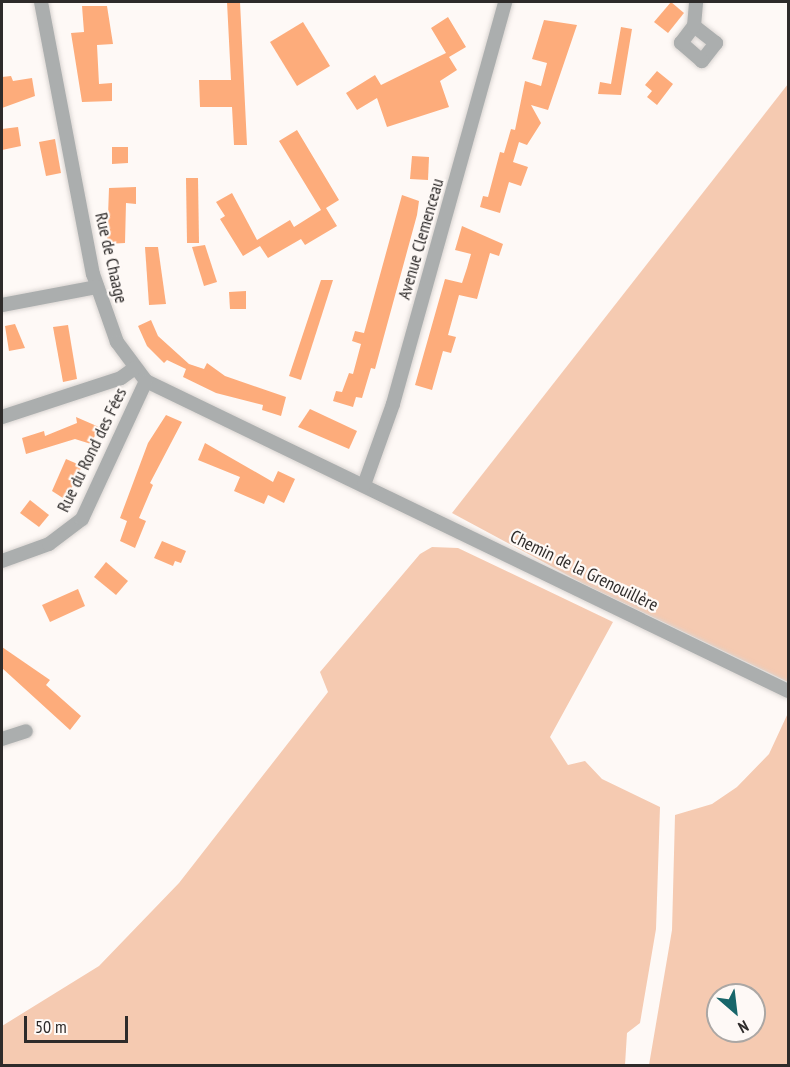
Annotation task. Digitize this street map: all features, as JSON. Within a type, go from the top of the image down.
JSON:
[{"type":"street","name":"Rue de Chaage","points":[[41,2],[97,287],[117,342],[146,381],[364,485]]},
{"type":"street","name":"Avenue Clemenceau","points":[[364,485],[393,404],[505,2]]},
{"type":"street","points":[[694,26],[696,2]]},
{"type":"street","points":[[2,305],[97,287]]},
{"type":"street","points":[[2,417],[122,378],[135,368]]},
{"type":"street","name":"Rue du Rond des Fées","points":[[2,561],[49,543],[82,519],[146,381]]},
{"type":"street","name":"Chemin de la Grenouillère","points":[[364,485],[789,691]]},
{"type":"street","points":[[2,739],[26,730]]},
{"type":"shaded area","points":[[788,84],[788,682],[584,584],[452,513]]},
{"type":"shaded area","points":[[432,547],[458,548],[613,622],[550,737],[568,765],[585,761],[602,779],[660,807],[656,929],[640,1023],[627,1033],[625,1065],[2,1065],[2,1026],[99,966],[179,883],[328,692],[320,672],[420,554]]},
{"type":"shaded area","points":[[788,713],[788,1065],[649,1065],[672,930],[675,815],[712,804],[737,787],[769,754]]},
{"type":"building","points":[[227,2],[240,2],[247,145],[234,145],[232,107],[200,107],[199,80],[231,80]]},
{"type":"building","points":[[671,2],[684,13],[668,33],[654,22]]},
{"type":"building","points":[[82,6],[107,6],[113,44],[97,45],[99,84],[112,83],[112,101],[82,102],[71,33],[84,32]]},
{"type":"building","points":[[448,17],[466,47],[449,57],[457,70],[440,81],[449,107],[387,127],[377,98],[357,110],[346,93],[375,75],[381,85],[446,53],[431,28]]},
{"type":"building","points":[[544,20],[577,25],[548,110],[531,105],[541,123],[527,145],[519,142],[513,162],[528,167],[521,186],[509,182],[500,213],[480,207],[483,196],[488,197],[500,152],[504,153],[511,129],[515,130],[525,81],[541,86],[547,63],[532,59]]},
{"type":"building","points":[[303,22],[330,66],[297,86],[270,42]]},
{"type":"building","points":[[621,27],[632,29],[621,95],[598,94],[600,82],[611,84]]},
{"type":"building","points":[[657,71],[673,84],[657,105],[647,97],[652,91],[645,85]]},
{"type":"building","points":[[11,76],[13,81],[32,78],[35,96],[2,108],[2,77]]},
{"type":"building","points":[[18,127],[21,146],[2,150],[2,129]]},
{"type":"building","points":[[297,130],[339,200],[326,208],[337,226],[305,245],[301,239],[268,258],[260,246],[243,256],[220,219],[225,216],[216,202],[232,193],[257,240],[290,220],[294,227],[321,210],[279,141]]},
{"type":"building","points":[[55,139],[61,173],[46,176],[39,142]]},
{"type":"building","points":[[112,147],[128,147],[128,163],[112,164]]},
{"type":"building","points":[[412,156],[429,157],[428,180],[410,179]]},
{"type":"building","points":[[186,178],[198,178],[199,243],[187,243]]},
{"type":"building","points":[[136,187],[136,204],[126,203],[125,243],[107,244],[109,188]]},
{"type":"building","points":[[402,195],[419,201],[417,215],[375,369],[371,368],[362,398],[356,397],[353,407],[333,401],[336,391],[342,392],[349,373],[353,374],[361,344],[352,341],[355,331],[364,333]]},
{"type":"building","points":[[462,226],[503,244],[499,256],[490,253],[477,299],[459,295],[448,335],[456,337],[451,353],[443,351],[432,390],[415,385],[445,279],[462,283],[467,268],[471,254],[455,250]]},
{"type":"building","points":[[205,245],[217,282],[204,286],[192,247]]},
{"type":"building","points":[[145,247],[158,247],[166,304],[149,305]]},
{"type":"building","points":[[321,280],[333,280],[301,380],[289,376]]},
{"type":"building","points":[[246,291],[246,309],[230,309],[229,292]]},
{"type":"building","points":[[151,320],[158,336],[189,364],[204,369],[207,363],[225,376],[286,397],[281,416],[262,410],[263,405],[216,393],[183,377],[186,369],[167,360],[164,363],[147,346],[138,326]]},
{"type":"building","points":[[15,324],[25,348],[9,351],[5,326]]},
{"type":"building","points":[[68,325],[77,379],[63,382],[53,327]]},
{"type":"building","points":[[310,409],[357,431],[349,449],[298,427]]},
{"type":"building","points":[[166,415],[182,422],[150,483],[153,485],[139,518],[146,521],[135,548],[120,541],[127,521],[120,518],[148,443]]},
{"type":"building","points":[[76,417],[99,427],[91,444],[75,439],[26,454],[22,438],[44,431],[45,436],[77,423]]},
{"type":"building","points":[[205,443],[273,482],[278,471],[295,479],[284,503],[268,495],[264,504],[234,491],[240,477],[198,460]]},
{"type":"building","points":[[66,459],[82,466],[66,500],[52,491]]},
{"type":"building","points":[[30,500],[49,515],[39,527],[20,513]]},
{"type":"building","points":[[162,541],[186,551],[181,563],[175,561],[173,566],[154,558]]},
{"type":"building","points":[[106,562],[128,581],[116,595],[94,577]]},
{"type":"building","points":[[78,589],[85,606],[50,622],[42,605]]},
{"type":"building","points":[[2,647],[50,680],[46,685],[81,716],[70,730],[2,668]]}]
